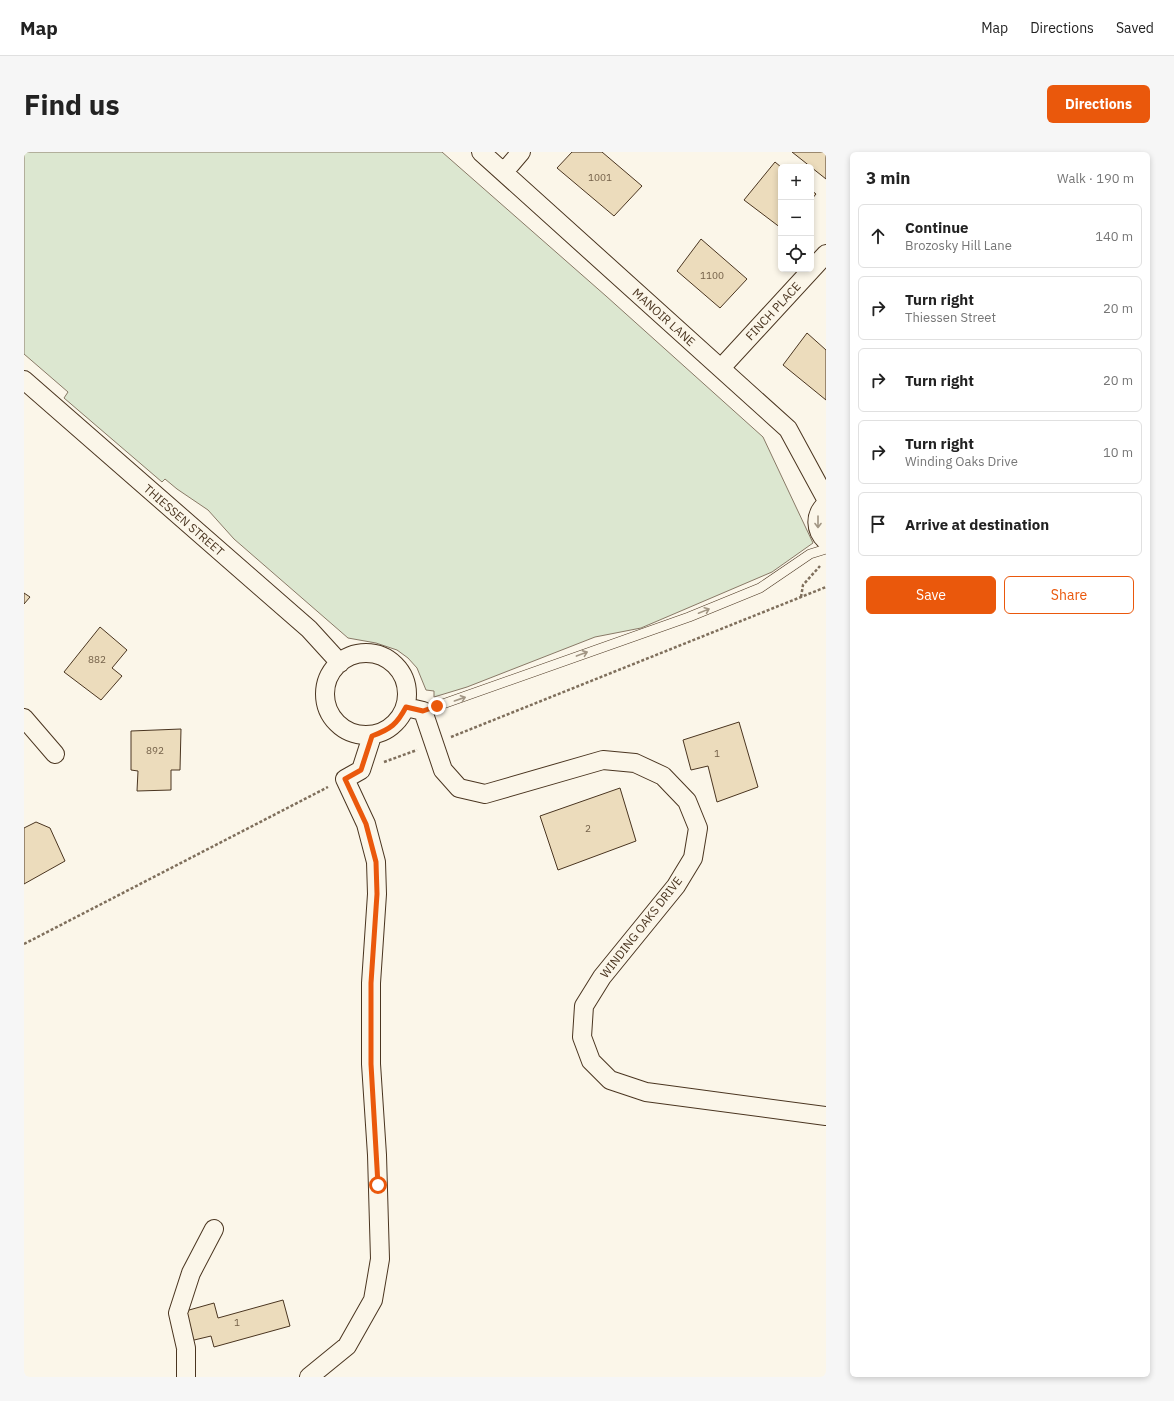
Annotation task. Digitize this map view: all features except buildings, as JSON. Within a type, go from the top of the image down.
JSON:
[{"type":"street","name":"MANOIR LANE","points":[[481,152],[788,430],[826,499]]},
{"type":"street","points":[[504,172],[521,152]]},
{"type":"street","name":"FINCH PLACE","points":[[721,368],[826,254]]},
{"type":"street","name":"THIESSEN STREET","points":[[24,380],[309,629],[340,663]]},
{"type":"street","points":[[826,504],[818,514],[817,522],[818,530],[826,541]]},
{"type":"street","points":[[362,653],[377,654],[391,660],[400,671],[406,683],[414,709],[388,730],[372,736],[357,735],[344,729],[334,720],[328,710],[325,696],[327,682],[334,669],[345,659],[362,653]]},
{"type":"street","name":"WINDING OAKS DRIVE","points":[[414,709],[443,770],[459,788],[486,794],[603,760],[635,763],[663,776],[687,801],[698,828],[693,858],[676,886],[602,977],[584,1006],[582,1037],[590,1061],[610,1080],[646,1092],[826,1116]]},
{"type":"street","points":[[24,718],[54,754]]},
{"type":"street","points":[[309,1377],[347,1346],[373,1300],[380,1259],[377,1155],[371,1064],[371,983],[377,894],[376,862],[366,824],[345,779],[361,770],[372,736]]},
{"type":"street","points":[[186,1377],[186,1348],[178,1313],[191,1273],[214,1229]]},
{"type":"lane","points":[[414,709],[703,611],[760,588],[810,554],[826,549]]},
{"type":"path","points":[[801,597],[803,585],[821,564]]},
{"type":"green space","points":[[24,152],[442,152],[606,296],[763,437],[813,543],[772,572],[641,628],[595,637],[467,687],[434,697],[434,691],[426,690],[417,668],[408,658],[397,650],[376,643],[348,638],[234,539],[208,510],[165,479],[162,482],[64,398],[68,392],[24,354]]},
{"type":"route","points":[[378,1185],[371,1064],[371,983],[377,894],[376,862],[366,824],[345,779],[361,770],[372,736],[388,730],[399,720],[406,707],[423,711],[437,706]]}]
